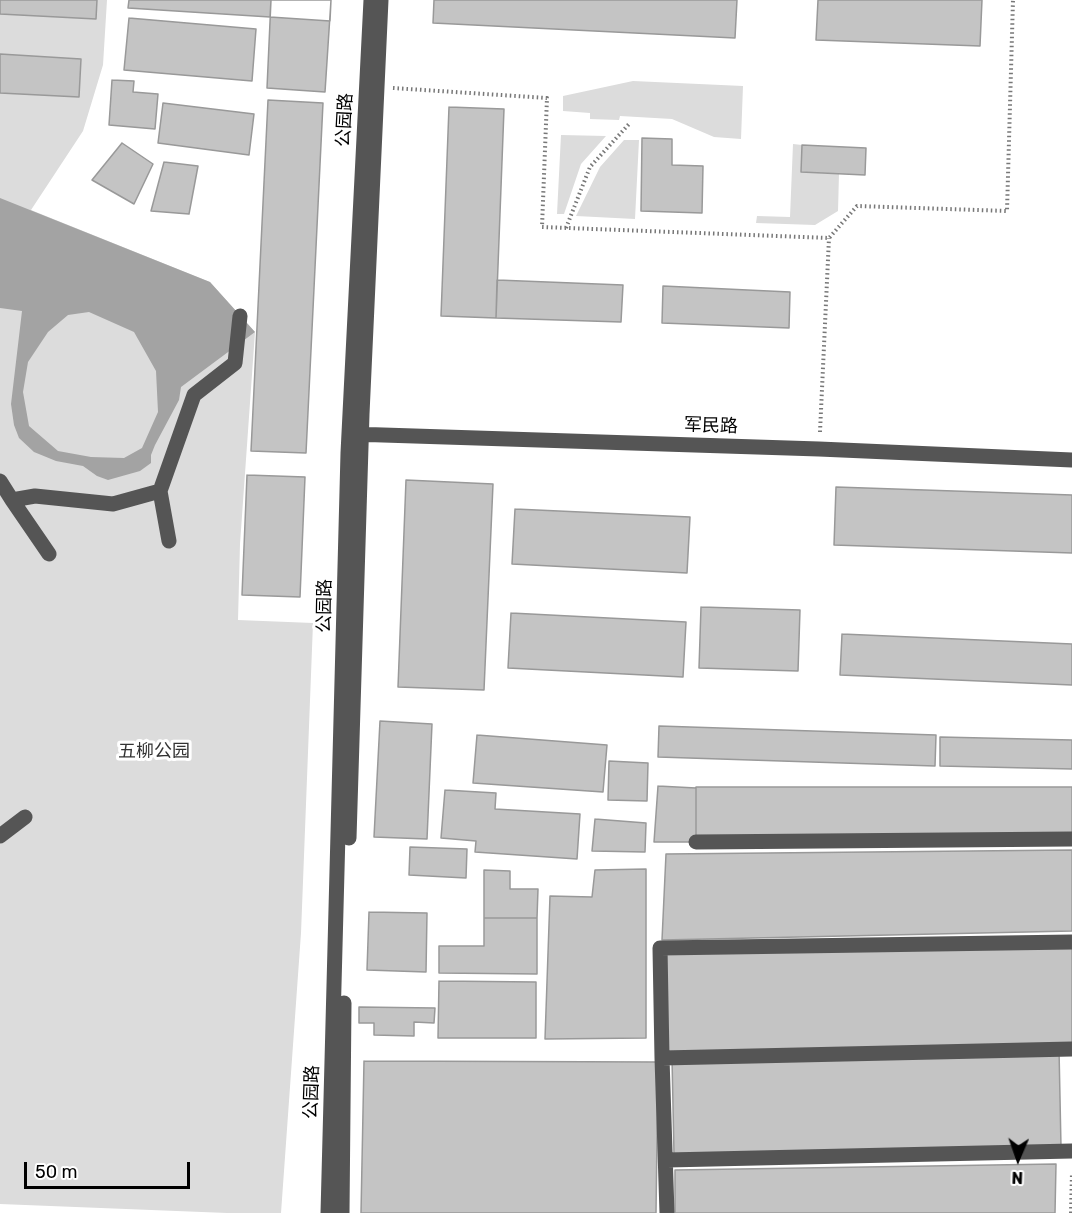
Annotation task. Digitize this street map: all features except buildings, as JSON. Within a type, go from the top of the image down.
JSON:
[{"type":"street","name":"公园路","points":[[328,1213],[371,0]]},
{"type":"street","points":[[342,1213],[355,434],[381,0]]},
{"type":"street","points":[[169,541],[160,491],[194,395],[235,363],[240,316]]},
{"type":"street","name":"军民路","points":[[355,434],[819,449],[1072,460]]},
{"type":"street","points":[[0,481],[49,554]]},
{"type":"street","points":[[12,500],[35,496],[112,504],[160,491]]},
{"type":"street","points":[[0,836],[25,817]]},
{"type":"street","points":[[696,842],[1072,838]]},
{"type":"street","points":[[668,1213],[660,948],[1072,942]]},
{"type":"street","points":[[662,1058],[1072,1049]]},
{"type":"street","points":[[667,1160],[1072,1151]]},
{"type":"path","points":[[819,449],[829,238],[857,206],[1007,211],[1013,0]]},
{"type":"path","points":[[377,87],[547,98],[542,227],[829,238]]},
{"type":"path","points":[[566,228],[590,167],[629,124]]},
{"type":"path","points":[[1071,1213],[1072,1173]]},
{"type":"green space","name":"五柳公园","points":[[0,0],[107,0],[103,65],[83,131],[31,210],[210,282],[255,332],[240,544],[238,620],[313,623],[301,933],[281,1213],[0,1204]]},
{"type":"green space","points":[[633,81],[743,86],[741,139],[714,137],[672,119],[620,116],[619,120],[590,119],[590,113],[563,111],[563,96]]},
{"type":"green space","points":[[561,135],[606,136],[581,164],[564,214],[557,214]]},
{"type":"green space","points":[[624,140],[639,140],[635,219],[576,216],[600,167]]},
{"type":"green space","points":[[793,144],[802,145],[801,172],[839,174],[838,211],[815,225],[756,223],[757,216],[790,217]]},
{"type":"shaded area","points":[[0,198],[210,282],[255,332],[181,387],[179,400],[151,455],[151,463],[140,471],[108,480],[97,476],[83,466],[56,461],[34,452],[19,438],[14,425],[11,404],[22,311],[0,308]],"holes":[[[89,312],[134,332],[156,371],[158,412],[142,448],[124,458],[91,457],[58,451],[29,426],[23,392],[28,362],[48,332],[68,315]]]}]
